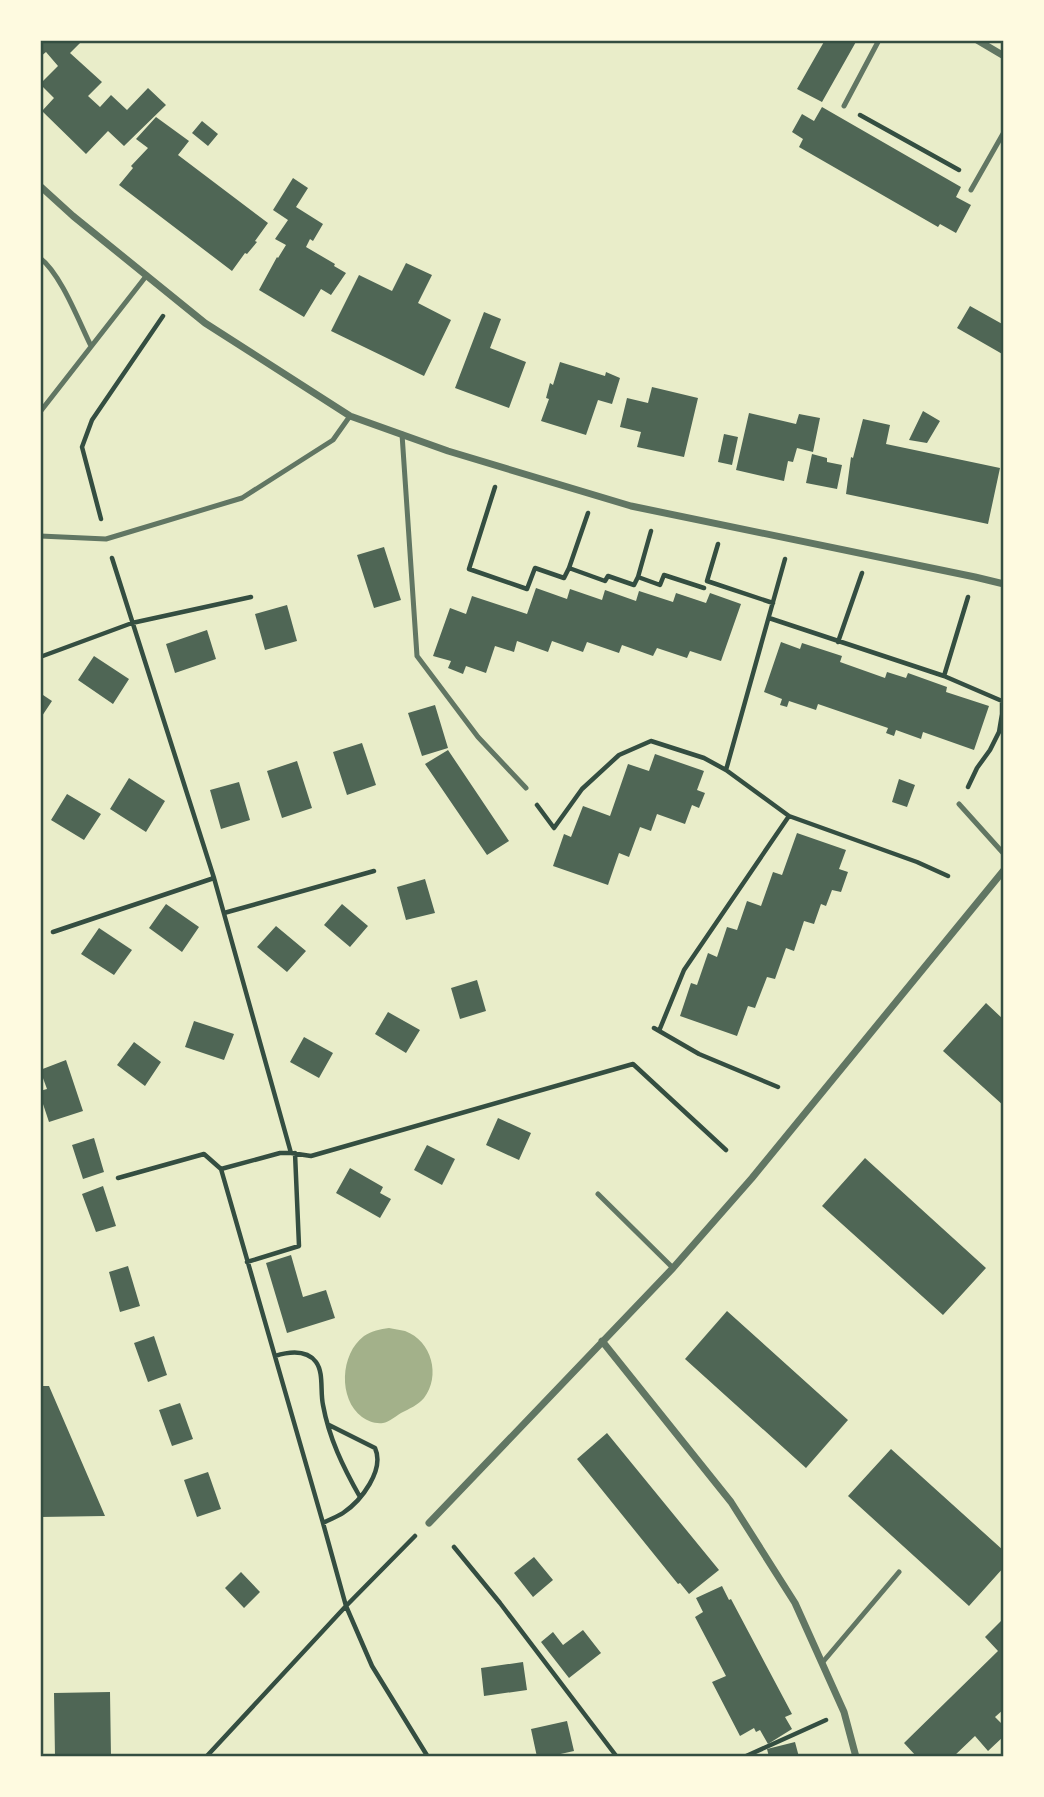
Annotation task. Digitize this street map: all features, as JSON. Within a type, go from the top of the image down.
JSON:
[{"type":"street","points":[[977,40],[1004,56]]},
{"type":"street","points":[[40,186],[205,323],[350,416],[500,468],[631,506],[1004,584]]},
{"type":"street","points":[[429,1523],[673,1268],[752,1178],[1004,870]]},
{"type":"street","points":[[603,1341],[731,1502],[795,1603],[844,1712],[856,1757]]},
{"type":"lane","points":[[844,106],[879,40]]},
{"type":"lane","points":[[971,190],[1004,132]]},
{"type":"lane","points":[[40,258],[48,264],[58,279],[92,346]]},
{"type":"lane","points":[[40,412],[147,275]]},
{"type":"lane","points":[[40,536],[106,539],[242,498],[333,440],[350,416]]},
{"type":"lane","points":[[402,434],[417,656],[478,737],[526,788]]},
{"type":"lane","points":[[959,804],[1004,854]]},
{"type":"lane","points":[[598,1194],[673,1268]]},
{"type":"lane","points":[[821,1663],[899,1572]]},
{"type":"path","points":[[844,106],[976,180]]},
{"type":"path","points":[[175,298],[92,420],[82,447],[106,539],[214,878],[293,1153],[299,1246],[247,1262]]},
{"type":"path","points":[[500,468],[469,569],[527,589],[535,568],[564,578],[594,495]]},
{"type":"path","points":[[569,568],[605,581],[608,576],[634,585],[656,512]]},
{"type":"path","points":[[638,577],[660,585],[664,575],[703,590],[724,526]]},
{"type":"path","points":[[726,770],[791,539]]},
{"type":"path","points":[[838,642],[868,555]]},
{"type":"path","points":[[944,676],[975,577]]},
{"type":"path","points":[[707,580],[773,603]]},
{"type":"path","points":[[40,657],[132,623],[251,597]]},
{"type":"path","points":[[769,618],[944,676],[1002,701],[999,732],[990,750],[976,768],[959,804]]},
{"type":"path","points":[[526,788],[554,828],[582,789],[619,755],[651,741],[704,758],[726,770],[789,816],[917,862],[948,876]]},
{"type":"path","points":[[778,1087],[699,1054],[657,1029],[684,970],[789,816]]},
{"type":"path","points":[[224,913],[374,871]]},
{"type":"path","points":[[53,932],[214,878]]},
{"type":"path","points":[[221,1169],[281,1153],[310,1156],[633,1064],[726,1150]]},
{"type":"path","points":[[118,1178],[204,1154],[221,1169],[346,1606],[372,1666],[428,1757]]},
{"type":"path","points":[[275,1356],[290,1352],[305,1354],[315,1360],[320,1369],[322,1404],[332,1442],[360,1497]]},
{"type":"path","points":[[323,1523],[345,1512],[360,1497],[379,1463],[375,1448],[329,1425]]},
{"type":"path","points":[[206,1757],[346,1606],[429,1523]]},
{"type":"path","points":[[454,1547],[500,1602],[617,1757]]},
{"type":"path","points":[[744,1757],[826,1720]]},
{"type":"shaded area","points":[[389,1328],[405,1331],[422,1343],[431,1360],[432,1380],[419,1403],[388,1421],[377,1423],[364,1418],[354,1409],[346,1388],[346,1365],[356,1344],[364,1336]]},
{"type":"building","points":[[40,40],[81,42],[70,53],[102,82],[88,96],[100,107],[111,95],[127,110],[148,88],[166,105],[124,146],[108,131],[86,154],[42,111],[54,98],[40,84],[58,66],[46,52],[40,57]]},
{"type":"building","points":[[825,40],[857,40],[822,102],[797,89]]},
{"type":"building","points":[[822,107],[961,187],[956,197],[971,205],[956,233],[940,224],[938,227],[799,147],[803,139],[792,132],[802,114],[814,121]]},
{"type":"building","points":[[156,117],[189,141],[178,155],[268,223],[255,241],[257,242],[232,271],[119,185],[133,168],[131,166],[148,148],[136,139]]},
{"type":"building","points":[[202,121],[218,134],[208,146],[192,133]]},
{"type":"building","points":[[293,178],[308,188],[296,207],[323,224],[306,247],[346,273],[331,295],[321,289],[304,317],[259,290],[286,245],[275,239],[288,220],[273,210]]},
{"type":"building","points":[[406,263],[432,275],[418,303],[451,320],[424,376],[331,331],[359,275],[392,291]]},
{"type":"building","points":[[970,306],[1004,325],[1004,355],[957,328]]},
{"type":"building","points":[[484,312],[501,319],[490,348],[526,362],[509,408],[455,388]]},
{"type":"building","points":[[560,362],[605,376],[606,372],[620,378],[612,404],[598,400],[586,435],[541,421],[549,399],[546,398],[550,383],[553,385]]},
{"type":"building","points":[[652,387],[698,398],[684,457],[637,447],[641,432],[620,427],[627,398],[648,403]]},
{"type":"building","points":[[923,411],[940,421],[927,443],[909,440]]},
{"type":"building","points":[[749,413],[796,424],[799,414],[820,418],[813,452],[797,448],[793,462],[788,461],[784,481],[736,470]]},
{"type":"building","points":[[863,419],[890,425],[886,444],[1000,468],[988,524],[846,494],[851,457],[853,458]]},
{"type":"building","points":[[724,434],[738,437],[732,465],[718,462]]},
{"type":"building","points":[[812,454],[827,458],[827,462],[842,465],[837,489],[806,483]]},
{"type":"building","points":[[384,547],[401,600],[374,608],[357,555]]},
{"type":"building","points":[[536,588],[567,599],[570,589],[602,600],[605,590],[636,601],[639,591],[673,602],[676,593],[706,603],[710,593],[741,604],[721,661],[690,651],[687,658],[657,648],[653,656],[622,645],[619,653],[587,642],[583,652],[552,641],[548,652],[517,641],[514,652],[495,646],[486,673],[466,666],[463,674],[448,668],[451,661],[433,656],[450,608],[466,614],[472,596],[527,614]]},
{"type":"building","points":[[287,605],[297,641],[265,650],[255,614]]},
{"type":"building","points":[[207,630],[216,659],[175,673],[166,644]]},
{"type":"building","points":[[781,642],[800,649],[802,643],[842,656],[840,662],[885,678],[887,672],[906,678],[908,673],[947,687],[946,692],[989,706],[974,750],[923,732],[921,739],[896,730],[894,736],[886,733],[888,728],[818,704],[816,710],[789,701],[787,707],[780,705],[782,699],[764,692]]},
{"type":"building","points":[[94,656],[129,679],[113,704],[78,680]]},
{"type":"building","points":[[40,693],[52,701],[40,719]]},
{"type":"building","points":[[435,705],[448,748],[422,756],[408,713]]},
{"type":"building","points":[[362,743],[376,785],[347,795],[333,752]]},
{"type":"building","points":[[448,750],[509,841],[487,855],[425,764]]},
{"type":"building","points":[[655,754],[704,771],[697,790],[705,793],[699,808],[692,805],[685,824],[657,814],[651,831],[640,827],[629,857],[619,853],[608,885],[553,866],[564,834],[571,837],[583,806],[610,816],[628,764],[649,771]]},
{"type":"building","points":[[297,761],[312,808],[282,818],[267,771]]},
{"type":"building","points":[[129,778],[165,801],[146,832],[110,809]]},
{"type":"building","points":[[899,779],[915,785],[907,807],[892,802]]},
{"type":"building","points":[[239,782],[250,820],[221,829],[210,790]]},
{"type":"building","points":[[67,794],[101,814],[84,840],[51,820]]},
{"type":"building","points":[[797,833],[846,850],[839,869],[848,872],[841,892],[832,890],[826,906],[821,904],[814,924],[804,921],[794,951],[786,948],[775,979],[767,977],[755,1008],[748,1006],[737,1036],[680,1016],[691,983],[697,985],[708,953],[717,957],[727,927],[737,930],[747,901],[761,906],[773,872],[782,875]]},
{"type":"building","points":[[425,879],[435,913],[406,920],[397,887]]},
{"type":"building","points":[[166,904],[199,927],[182,952],[149,928]]},
{"type":"building","points":[[342,904],[368,926],[350,947],[324,925]]},
{"type":"building","points":[[276,926],[306,951],[287,972],[257,947]]},
{"type":"building","points":[[99,928],[132,950],[114,975],[81,954]]},
{"type":"building","points":[[477,980],[486,1011],[460,1019],[451,988]]},
{"type":"building","points":[[986,1003],[1004,1020],[1004,1106],[943,1051]]},
{"type":"building","points":[[388,1012],[420,1030],[406,1053],[375,1034]]},
{"type":"building","points":[[194,1021],[234,1034],[224,1060],[185,1047]]},
{"type":"building","points":[[304,1037],[333,1053],[319,1078],[290,1062]]},
{"type":"building","points":[[134,1042],[161,1062],[145,1086],[117,1065]]},
{"type":"building","points":[[66,1060],[83,1111],[49,1122],[40,1095],[40,1091],[47,1089],[40,1070]]},
{"type":"building","points":[[498,1118],[531,1133],[519,1160],[486,1145]]},
{"type":"building","points":[[94,1138],[104,1172],[83,1179],[72,1145]]},
{"type":"building","points":[[427,1145],[455,1159],[442,1185],[414,1170]]},
{"type":"building","points":[[865,1158],[986,1268],[943,1315],[822,1206]]},
{"type":"building","points":[[350,1168],[383,1187],[380,1193],[391,1199],[380,1218],[336,1193]]},
{"type":"building","points":[[103,1186],[116,1226],[96,1232],[82,1194]]},
{"type":"building","points":[[291,1255],[303,1297],[326,1290],[335,1318],[287,1333],[266,1263]]},
{"type":"building","points":[[128,1266],[140,1306],[120,1312],[109,1272]]},
{"type":"building","points":[[727,1311],[848,1420],[806,1468],[685,1359]]},
{"type":"building","points":[[154,1336],[167,1375],[148,1382],[134,1343]]},
{"type":"building","points":[[40,1386],[49,1386],[105,1516],[40,1517]]},
{"type":"building","points":[[180,1403],[193,1439],[172,1446],[159,1410]]},
{"type":"building","points":[[607,1433],[719,1570],[689,1594],[577,1459]]},
{"type":"building","points":[[891,1449],[1004,1551],[1004,1567],[969,1606],[848,1496]]},
{"type":"building","points":[[208,1472],[221,1509],[197,1517],[184,1480]]},
{"type":"building","points":[[534,1557],[553,1580],[533,1597],[514,1573]]},
{"type":"building","points":[[241,1572],[260,1592],[244,1608],[225,1588]]},
{"type":"building","points":[[722,1586],[792,1714],[785,1717],[792,1729],[768,1744],[760,1730],[756,1732],[754,1728],[740,1736],[712,1682],[726,1676],[695,1617],[703,1612],[696,1598]]},
{"type":"building","points":[[1004,1618],[1004,1709],[995,1717],[1004,1726],[1004,1736],[988,1751],[975,1736],[953,1757],[917,1757],[904,1743],[998,1651],[985,1637]]},
{"type":"building","points":[[583,1630],[601,1653],[569,1678],[541,1642],[553,1632],[563,1645]]},
{"type":"building","points":[[523,1662],[527,1690],[484,1696],[481,1668]]},
{"type":"building","points":[[110,1692],[111,1757],[55,1757],[54,1693]]},
{"type":"building","points":[[567,1721],[574,1751],[537,1757],[531,1729]]},
{"type":"building","points":[[795,1742],[799,1757],[769,1757],[767,1749]]}]
